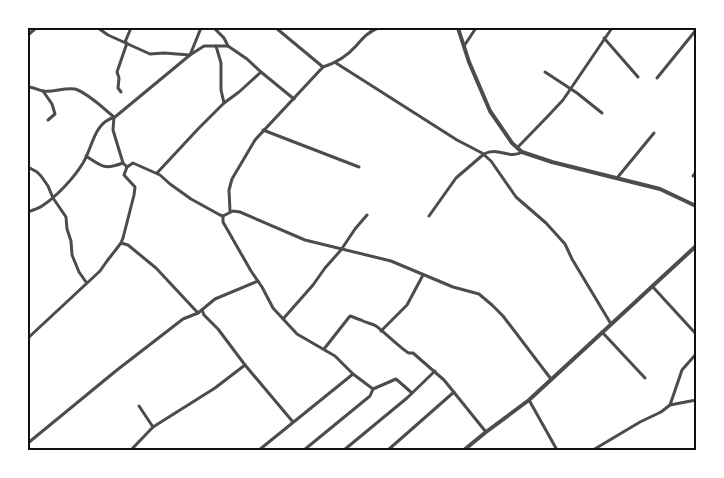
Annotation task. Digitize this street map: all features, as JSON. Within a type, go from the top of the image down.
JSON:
[{"type":"street","points":[[28,35],[36,28]]},
{"type":"street","points":[[98,28],[108,35],[150,54],[190,55]]},
{"type":"street","points":[[121,92],[118,88],[119,78],[117,72],[131,28]]},
{"type":"street","points":[[190,55],[201,28]]},
{"type":"street","points":[[214,28],[224,38],[228,46],[294,99]]},
{"type":"street","points":[[276,28],[323,67]]},
{"type":"street","points":[[230,212],[229,190],[232,179],[263,130],[323,67],[336,63],[355,47],[365,35],[378,28]]},
{"type":"street","points":[[458,28],[480,90],[490,111],[502,129],[522,152],[552,162],[660,189],[696,206]]},
{"type":"street","points":[[464,46],[476,28]]},
{"type":"street","points":[[517,148],[570,90],[612,28]]},
{"type":"street","points":[[657,78],[696,30]]},
{"type":"street","points":[[604,38],[638,77]]},
{"type":"street","points":[[28,212],[40,207],[53,198],[75,175],[97,131],[107,120],[115,117],[190,55],[204,46],[228,46]]},
{"type":"street","points":[[216,46],[222,63],[221,90],[224,102]]},
{"type":"street","points":[[336,63],[457,140],[484,154],[516,197],[546,223],[565,244],[611,324]]},
{"type":"street","points":[[157,174],[224,102],[239,92],[260,72]]},
{"type":"street","points":[[545,72],[577,93],[602,113]]},
{"type":"street","points":[[28,87],[42,91],[52,104],[55,114],[48,120]]},
{"type":"street","points":[[42,91],[74,89],[85,94],[114,117]]},
{"type":"street","points":[[114,117],[113,130],[123,163],[127,167]]},
{"type":"street","points":[[263,130],[359,167]]},
{"type":"street","points":[[617,178],[654,133]]},
{"type":"street","points":[[429,216],[456,178],[484,154],[494,151],[515,155],[522,152]]},
{"type":"street","points":[[86,156],[106,168],[123,163]]},
{"type":"street","points":[[28,338],[100,271],[121,243],[134,194],[134,187],[124,174],[127,167],[133,163],[157,174],[191,199],[223,216]]},
{"type":"street","points":[[28,167],[41,176],[66,217],[72,255],[79,272],[86,282]]},
{"type":"street","points":[[693,176],[696,172]]},
{"type":"street","points":[[223,216],[233,211],[248,215],[305,240],[391,261],[453,287],[479,294],[502,316],[552,379]]},
{"type":"street","points":[[283,319],[304,296],[367,215]]},
{"type":"street","points":[[223,216],[223,222],[273,308],[297,334],[335,356],[353,374],[373,389]]},
{"type":"street","points":[[121,243],[128,245],[156,268],[198,313]]},
{"type":"street","points":[[464,450],[529,400],[696,246]]},
{"type":"street","points":[[381,331],[407,305],[423,274]]},
{"type":"street","points":[[28,443],[116,370],[183,319],[198,313],[215,299],[258,281]]},
{"type":"street","points":[[652,286],[696,334]]},
{"type":"street","points":[[202,310],[204,315],[218,329],[245,365],[293,422]]},
{"type":"street","points":[[324,349],[350,316],[372,324],[393,339],[405,351],[413,353],[436,372],[486,432]]},
{"type":"street","points":[[602,332],[645,378]]},
{"type":"street","points":[[670,405],[682,370],[696,354]]},
{"type":"street","points":[[131,450],[153,427],[215,388],[245,365]]},
{"type":"street","points":[[344,450],[436,372]]},
{"type":"street","points":[[259,450],[353,374]]},
{"type":"street","points":[[304,450],[370,396],[373,389],[396,379],[412,394]]},
{"type":"street","points":[[388,450],[454,392]]},
{"type":"street","points":[[529,400],[557,450]]},
{"type":"street","points":[[593,450],[661,412],[670,405],[696,400]]},
{"type":"street","points":[[139,406],[153,427]]}]
